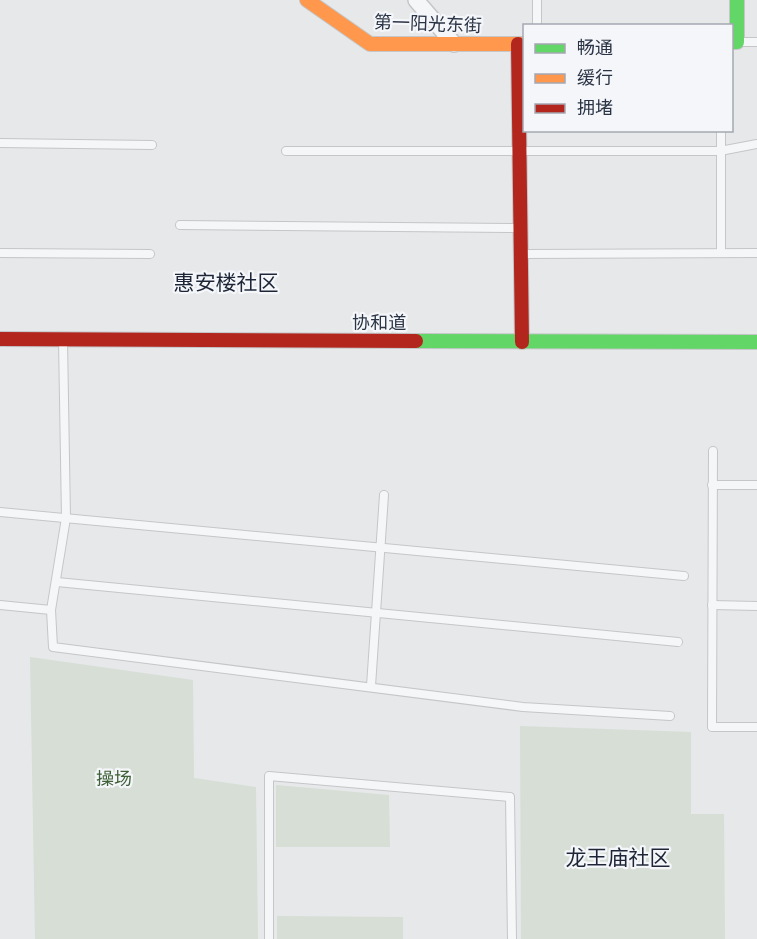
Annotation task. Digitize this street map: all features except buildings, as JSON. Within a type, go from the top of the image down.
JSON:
[{"type":"street","name":"第一阳光东街","points":[[307,0],[370,44],[521,44]]},
{"type":"street","points":[[416,0],[454,44]]},
{"type":"street","points":[[734,42],[737,0]]},
{"type":"street","points":[[521,44],[519,150],[522,342]]},
{"type":"street","name":"协和道","points":[[0,339],[757,342]]},
{"type":"lane","points":[[537,0],[537,24]]},
{"type":"lane","points":[[734,42],[757,42]]},
{"type":"lane","points":[[721,132],[721,253]]},
{"type":"lane","points":[[0,143],[152,145]]},
{"type":"lane","points":[[286,151],[720,151],[757,144]]},
{"type":"lane","points":[[180,225],[520,228]]},
{"type":"lane","points":[[0,253],[150,254]]},
{"type":"lane","points":[[521,254],[757,253]]},
{"type":"lane","points":[[63,339],[66,518],[51,610],[53,647],[523,707],[670,716]]},
{"type":"lane","points":[[713,451],[712,727],[757,727]]},
{"type":"lane","points":[[712,485],[757,485]]},
{"type":"lane","points":[[371,686],[384,495]]},
{"type":"lane","points":[[0,512],[684,576]]},
{"type":"lane","points":[[57,582],[678,642]]},
{"type":"lane","points":[[0,605],[51,610]]},
{"type":"lane","points":[[712,605],[757,606]]},
{"type":"lane","points":[[269,939],[269,776],[510,797],[512,939]]},
{"type":"green space","name":"操场","points":[[30,657],[193,680],[194,778],[256,787],[258,939],[35,939]]},
{"type":"green space","points":[[520,726],[691,732],[691,814],[724,814],[725,939],[521,939]]},
{"type":"green space","points":[[276,785],[389,795],[390,847],[276,847]]},
{"type":"green space","points":[[277,916],[403,917],[403,939],[277,939]]},
{"type":"traffic: fast","points":[[733,42],[737,42],[737,0]]},
{"type":"traffic: fast","points":[[416,341],[757,342]]},
{"type":"traffic: slow","points":[[307,0],[370,44],[523,44]]},
{"type":"traffic: jam","points":[[518,44],[522,342]]},
{"type":"traffic: jam","points":[[0,339],[416,341]]},
{"type":"district","name":"惠安楼社区","points":[[226,283]]},
{"type":"district","name":"龙王庙社区","points":[[618,858]]}]
